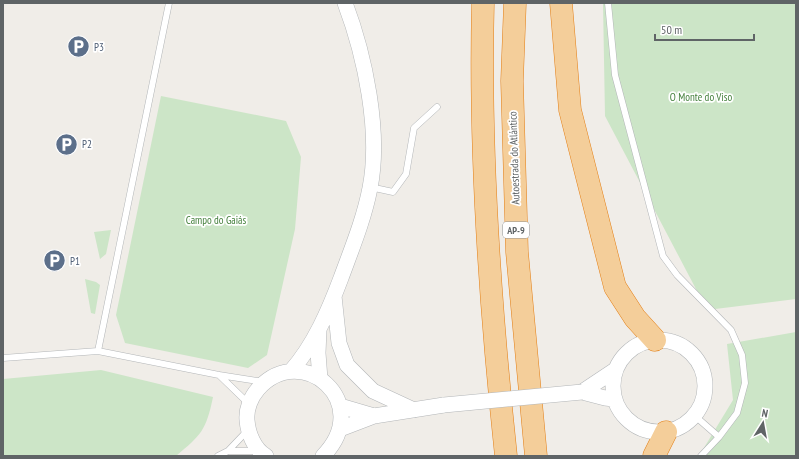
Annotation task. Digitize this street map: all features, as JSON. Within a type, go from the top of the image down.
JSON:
[{"type":"highway","name":"AP-9","points":[[483,3],[481,68],[487,242],[494,346],[506,456]]},
{"type":"highway","name":"Autoestrada do Atlántico","points":[[515,3],[512,81],[517,252],[536,456]]},
{"type":"highway","points":[[561,3],[570,110],[615,287],[635,318],[655,340]]},
{"type":"highway","points":[[654,456],[666,432]]},
{"type":"street","points":[[292,371],[319,328],[334,295],[358,231],[370,187],[373,158],[373,127],[369,94],[356,39],[345,3]]},
{"type":"street","points":[[334,295],[339,343],[347,365],[373,391],[414,410]]},
{"type":"street","points":[[319,328],[318,353],[320,379]]},
{"type":"street","points":[[655,340],[670,341],[685,347],[696,358],[704,372],[706,388],[703,403],[695,416],[677,430],[666,432],[652,432],[634,425],[620,411],[614,399],[612,384],[615,370],[622,358],[631,349],[642,343],[655,340]]},
{"type":"street","points":[[582,392],[615,370]]},
{"type":"street","points":[[264,454],[253,442],[248,430],[247,417],[249,404],[254,393],[264,382],[277,374],[292,371],[306,373],[320,379],[335,395],[340,406],[340,429],[334,444],[323,456]]},
{"type":"street","points":[[340,429],[374,416],[444,405],[582,392],[614,399]]},
{"type":"street","points":[[340,406],[374,416]]},
{"type":"lane","points":[[98,351],[169,3]]},
{"type":"lane","points":[[608,3],[615,75],[663,256],[677,275],[731,330],[742,355],[745,384],[737,413],[719,437],[701,456]]},
{"type":"lane","points":[[370,187],[393,192],[406,174],[414,128],[437,107]]},
{"type":"lane","points":[[3,358],[98,351],[219,376],[264,382]]},
{"type":"lane","points":[[219,376],[249,404]]},
{"type":"lane","points":[[695,416],[719,437]]},
{"type":"lane","points":[[218,456],[228,451],[248,430]]},
{"type":"lane","points":[[228,451],[264,454]]},
{"type":"green space","name":"O Monte do Viso","points":[[603,3],[796,3],[796,299],[707,310],[605,116]]},
{"type":"green space","name":"Campo do Gaiás","points":[[161,96],[286,121],[301,157],[295,229],[267,355],[248,368],[125,343],[116,315]]},
{"type":"green space","points":[[111,230],[106,254],[100,259],[94,232]]},
{"type":"green space","points":[[85,279],[96,282],[100,285],[95,314],[91,313]]},
{"type":"green space","points":[[796,332],[796,456],[699,456],[733,400],[727,344]]},
{"type":"green space","points":[[101,370],[213,397],[205,425],[197,437],[176,456],[3,456],[3,379]]},
{"type":"place","name":"P3","points":[[78,47]]},
{"type":"place","name":"P2","points":[[66,144]]},
{"type":"place","name":"P1","points":[[54,261]]}]
